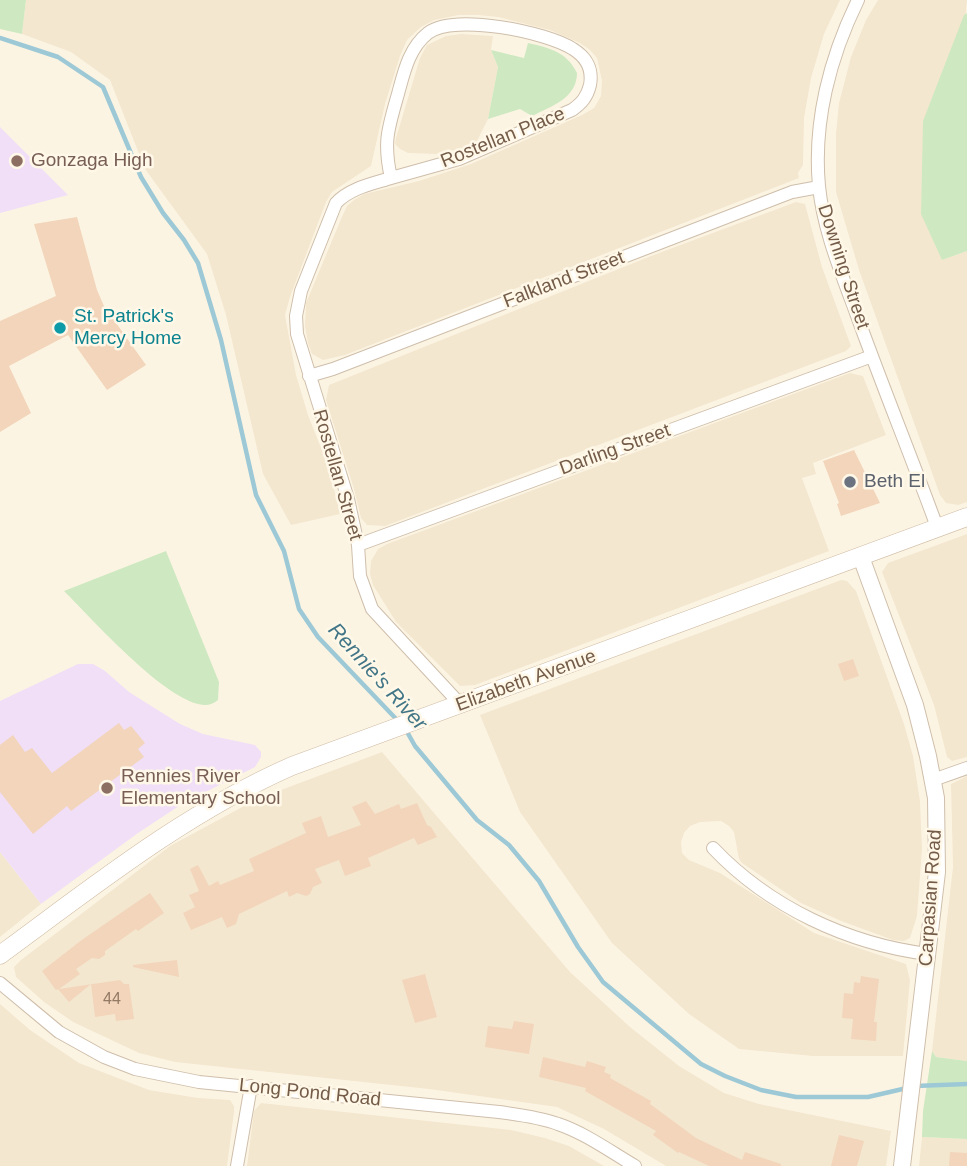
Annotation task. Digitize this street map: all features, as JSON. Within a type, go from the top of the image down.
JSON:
[{"type":"main road","name":"Elizabeth Avenue","points":[[0,955],[154,842],[260,780],[967,517]]},
{"type":"street","name":"Downing Street","points":[[858,0],[847,22],[826,91],[817,156],[819,187],[839,267],[937,527]]},
{"type":"street","name":"Rostellan Place","points":[[309,376],[297,334],[296,316],[301,291],[330,215],[343,195],[459,159],[572,110],[582,102],[588,92],[590,68],[571,48],[543,36],[466,24],[430,31],[411,54],[386,138],[391,178]]},
{"type":"street","name":"Falkland Street","points":[[309,376],[793,192],[819,187]]},
{"type":"street","name":"Darling Street","points":[[358,545],[872,356]]},
{"type":"street","name":"Rostellan Street","points":[[309,376],[348,499],[358,545],[360,576],[372,609],[461,705]]},
{"type":"street","name":"Carpasian Road","points":[[861,557],[915,705],[933,780],[938,846],[928,954],[902,1166]]},
{"type":"street","points":[[933,780],[967,768]]},
{"type":"street","points":[[713,848],[741,876],[811,918],[867,941],[928,954]]},
{"type":"street","name":"Long Pond Road","points":[[0,983],[59,1032],[104,1057],[135,1069],[199,1082],[531,1117],[574,1131],[635,1166]]},
{"type":"street","points":[[237,1166],[251,1086]]},
{"type":"shaded area","points":[[26,0],[840,0],[824,34],[811,78],[804,118],[803,165],[798,173],[799,178],[345,355],[323,360],[312,354],[308,343],[305,326],[306,303],[347,206],[364,194],[419,181],[471,164],[582,115],[594,108],[601,96],[602,81],[597,58],[580,43],[550,30],[498,17],[459,15],[434,20],[421,27],[407,40],[385,104],[371,166],[332,192],[326,202],[285,315],[296,375],[329,468],[340,514],[291,525],[263,474],[226,315],[207,254],[145,169],[110,80],[71,52],[22,34]]},
{"type":"shaded area","points":[[878,0],[967,0],[942,260],[967,251],[967,502],[958,505],[946,503],[940,495],[859,270],[836,192],[839,103],[851,57],[866,20]]},
{"type":"shaded area","points":[[446,36],[493,36],[491,50],[498,67],[488,119],[477,141],[461,149],[436,154],[408,153],[395,144],[420,58],[427,45]]},
{"type":"shaded area","name":"Gonzaga High","points":[[0,127],[68,195],[0,213]]},
{"type":"shaded area","points":[[796,202],[805,204],[822,267],[851,346],[846,351],[385,526],[367,525],[361,518],[326,400],[329,385],[651,256]]},
{"type":"shaded area","points":[[850,373],[863,376],[886,435],[813,463],[816,474],[802,478],[829,551],[475,685],[460,686],[396,622],[373,585],[371,561],[378,549],[387,544]]},
{"type":"shaded area","points":[[967,534],[967,757],[952,761],[947,757],[934,705],[882,572],[888,563]]},
{"type":"shaded area","points":[[841,580],[847,581],[856,591],[913,756],[920,801],[922,849],[917,916],[910,938],[904,941],[893,940],[801,903],[742,863],[734,832],[721,821],[700,822],[690,826],[681,842],[682,853],[689,860],[720,873],[814,933],[906,964],[910,980],[903,1056],[813,1056],[739,1049],[689,1014],[612,943],[520,812],[480,715]]},
{"type":"shaded area","name":"Rennies River Elementary School","points":[[78,664],[93,664],[105,671],[129,692],[180,724],[203,734],[255,745],[261,752],[261,757],[255,767],[182,804],[138,833],[41,904],[0,852],[0,701]]},
{"type":"shaded area","points":[[382,752],[570,972],[630,1027],[679,1066],[724,1093],[759,1104],[891,1131],[886,1166],[666,1166],[604,1129],[557,1107],[429,1089],[175,1062],[139,1053],[73,1022],[44,1002],[16,977],[14,967],[21,960],[170,846],[257,799]]},
{"type":"shaded area","points":[[967,776],[967,1061],[936,1057],[932,1051],[953,867],[951,784]]},
{"type":"shaded area","points":[[0,852],[41,904],[0,937]]},
{"type":"shaded area","points":[[0,1004],[30,1030],[79,1063],[149,1090],[230,1100],[234,1112],[227,1166],[0,1166]]},
{"type":"shaded area","points":[[261,1103],[511,1130],[569,1146],[604,1166],[247,1166],[254,1111]]},
{"type":"shaded area","points":[[922,1137],[967,1139],[967,1166],[919,1166]]},
{"type":"green space","points":[[0,0],[26,0],[22,34],[0,29]]},
{"type":"green space","points":[[967,13],[967,251],[942,260],[921,214],[923,121]]},
{"type":"green space","points":[[528,43],[551,49],[568,60],[577,73],[573,89],[555,105],[532,116],[520,109],[488,119],[498,67],[491,50],[524,58]]},
{"type":"green space","points":[[166,551],[219,682],[218,700],[211,704],[198,704],[182,698],[146,672],[64,591]]},
{"type":"green space","points":[[932,1051],[936,1057],[967,1061],[967,1139],[922,1137]]},
{"type":"building","name":"St. Patrick's Mercy Home","points":[[77,217],[104,306],[146,365],[107,390],[68,335],[9,366],[31,413],[0,432],[0,321],[56,296],[34,224]]},
{"type":"building","name":"Beth El","points":[[854,450],[880,503],[841,516],[837,504],[839,503],[823,461]]},
{"type":"building","points":[[853,659],[859,676],[844,681],[838,664]]},
{"type":"building","points":[[119,723],[124,730],[131,726],[145,743],[138,749],[144,757],[71,811],[67,806],[33,834],[0,792],[0,745],[13,735],[25,752],[32,748],[52,773]]},
{"type":"building","points":[[366,801],[375,814],[399,804],[401,809],[417,803],[427,825],[437,837],[418,845],[414,838],[368,858],[371,866],[345,876],[339,860],[315,869],[322,883],[313,887],[306,896],[297,893],[289,897],[287,891],[239,914],[236,924],[227,928],[222,917],[191,930],[183,913],[195,907],[189,895],[199,891],[190,869],[198,865],[209,886],[218,881],[220,885],[254,871],[249,859],[306,833],[302,823],[321,816],[328,837],[361,825],[352,807]]},
{"type":"building","points":[[150,893],[164,913],[138,931],[136,929],[105,951],[105,955],[99,959],[92,958],[76,969],[80,974],[59,989],[91,984],[69,1002],[42,971]]},
{"type":"building","points":[[177,960],[179,977],[133,967],[133,965]]},
{"type":"building","points":[[425,974],[437,1017],[415,1023],[402,980]]},
{"type":"building","points":[[861,976],[879,979],[874,1022],[877,1022],[876,1041],[851,1039],[853,1019],[842,1018],[844,993],[853,994],[854,982],[860,983]]},
{"type":"building","points":[[120,980],[129,984],[134,1019],[116,1021],[115,1014],[95,1017],[91,984]]},
{"type":"building","points":[[514,1021],[534,1024],[529,1054],[485,1047],[488,1026],[512,1029]]},
{"type":"building","points":[[543,1057],[585,1067],[587,1061],[606,1067],[604,1072],[611,1075],[610,1078],[651,1101],[650,1104],[696,1138],[742,1160],[745,1152],[781,1166],[709,1166],[678,1153],[653,1135],[656,1131],[585,1091],[586,1088],[539,1077]]},
{"type":"building","points":[[839,1135],[864,1141],[857,1166],[831,1166]]},
{"type":"building","points":[[950,1152],[967,1153],[967,1166],[949,1166]]},
{"type":"waterway","name":"Rennie's River","points":[[0,38],[58,57],[103,87],[141,177],[198,263],[221,340],[256,495],[284,551],[299,609],[318,637],[400,723]]},
{"type":"waterway","name":"Rennie's River","points":[[406,730],[415,746],[477,820],[509,845],[539,881],[578,947],[603,982],[701,1064],[761,1090],[796,1097],[868,1097],[907,1088]]},
{"type":"waterway","name":"Rennie's River","points":[[915,1086],[967,1084]]},
{"type":"place","name":"Gonzaga High","points":[[17,161]]},
{"type":"place","name":"St. Patrick's Mercy Home","points":[[60,328]]},
{"type":"place","name":"Beth El","points":[[850,482]]},
{"type":"place","name":"Rennies River Elementary School","points":[[107,788]]}]
